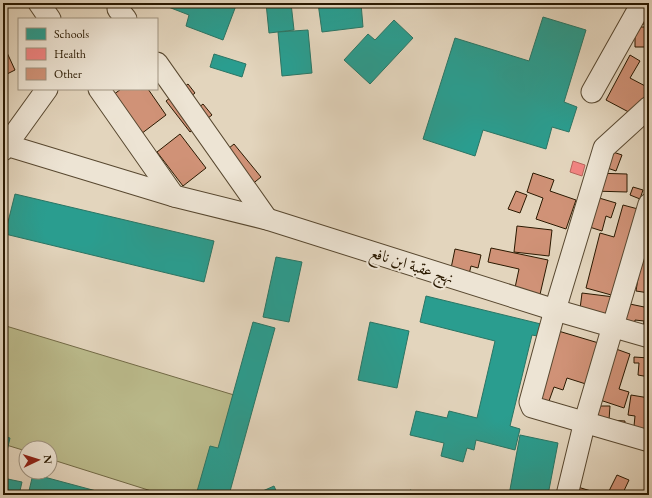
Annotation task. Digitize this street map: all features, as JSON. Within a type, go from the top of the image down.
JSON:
[{"type":"street","points":[[39,3],[49,18]]},
{"type":"street","points":[[592,92],[642,3]]},
{"type":"street","points":[[158,64],[267,219]]},
{"type":"street","points":[[5,148],[46,90]]},
{"type":"street","points":[[100,90],[174,196]]},
{"type":"street","points":[[649,107],[604,148],[555,310],[530,402],[532,407],[649,441]]},
{"type":"street","name":"نهج عقبة ابن نافع","points":[[5,148],[174,196],[267,219],[555,310],[649,337]]},
{"type":"street","points":[[567,495],[585,422],[649,204]]},
{"type":"green space","points":[[6,326],[234,395],[205,495],[164,495],[58,462],[58,440],[18,440],[18,449],[3,444],[3,332]]},
{"type":"building: Schools","points":[[158,3],[237,3],[223,40],[186,26],[189,15]]},
{"type":"building: Schools","points":[[266,3],[291,3],[294,30],[269,33]]},
{"type":"building: Schools","points":[[318,3],[361,3],[363,27],[322,32]]},
{"type":"building: Schools","points":[[543,17],[586,30],[564,102],[577,107],[569,132],[552,127],[546,149],[483,130],[475,156],[423,139],[455,38],[529,61]]},
{"type":"building: Schools","points":[[394,20],[413,38],[370,84],[344,60],[368,34],[375,40]]},
{"type":"building: Schools","points":[[308,30],[312,73],[282,76],[278,32]]},
{"type":"building: Schools","points":[[214,54],[246,64],[242,77],[210,67]]},
{"type":"building: Schools","points":[[15,194],[214,241],[204,282],[5,234]]},
{"type":"building: Schools","points":[[276,257],[302,262],[289,322],[263,317]]},
{"type":"building: Schools","points":[[426,296],[545,325],[542,337],[532,335],[510,426],[520,429],[515,450],[476,440],[474,450],[467,448],[463,462],[441,456],[444,443],[410,435],[416,411],[447,418],[449,411],[477,418],[495,341],[420,322]]},
{"type":"building: Schools","points":[[253,322],[275,328],[229,495],[196,495],[210,446],[218,448]]},
{"type":"building: Schools","points":[[370,322],[409,331],[397,388],[358,380]]},
{"type":"building: Schools","points":[[520,435],[558,443],[548,495],[509,495]]},
{"type":"building: Schools","points":[[3,436],[10,438],[3,468]]},
{"type":"building: Schools","points":[[3,478],[22,482],[19,495],[3,495]]},
{"type":"building: Schools","points":[[32,480],[55,480],[100,492],[99,495],[28,495]]},
{"type":"building: Schools","points":[[274,486],[278,495],[267,495],[265,490]]},
{"type":"building: Schools","points":[[265,490],[267,495],[253,495]]},
{"type":"building: Schools","points":[[410,490],[427,495],[409,495]]},
{"type":"building: Health","points":[[573,161],[585,165],[582,176],[570,172]]},
{"type":"building: Other","points":[[649,3],[649,24],[642,24]]},
{"type":"building: Other","points":[[635,27],[648,27],[647,47],[635,47]]},
{"type":"building: Other","points":[[3,44],[15,70],[3,76]]},
{"type":"building: Other","points":[[630,55],[640,61],[630,78],[649,88],[649,101],[640,118],[606,100]]},
{"type":"building: Other","points":[[188,84],[195,93],[190,97],[198,108],[203,104],[212,115],[190,132],[166,101]]},
{"type":"building: Other","points":[[120,90],[149,90],[166,115],[141,134],[113,95]]},
{"type":"building: Other","points":[[180,134],[206,168],[183,186],[157,152]]},
{"type":"building: Other","points":[[234,144],[261,177],[240,194],[213,161]]},
{"type":"building: Other","points":[[595,146],[622,155],[616,171],[590,162]]},
{"type":"building: Other","points":[[533,173],[554,180],[550,191],[576,200],[566,229],[536,219],[543,198],[527,192]]},
{"type":"building: Other","points":[[593,173],[627,174],[627,192],[592,191]]},
{"type":"building: Other","points":[[633,187],[643,190],[640,199],[630,195]]},
{"type":"building: Other","points":[[516,191],[527,195],[520,213],[508,209]]},
{"type":"building: Other","points":[[589,195],[616,203],[611,218],[606,216],[602,231],[580,224]]},
{"type":"building: Other","points":[[623,205],[638,209],[615,296],[586,288],[600,233],[614,237]]},
{"type":"building: Other","points":[[517,226],[552,230],[549,256],[514,252]]},
{"type":"building: Other","points":[[649,227],[649,257],[644,256]]},
{"type":"building: Other","points":[[491,248],[548,260],[538,303],[513,297],[519,269],[488,262]]},
{"type":"building: Other","points":[[455,249],[481,255],[478,268],[471,266],[467,283],[449,278]]},
{"type":"building: Other","points":[[641,259],[649,260],[649,293],[636,291]]},
{"type":"building: Other","points":[[582,293],[614,297],[611,322],[579,317]]},
{"type":"building: Other","points":[[625,303],[649,308],[649,328],[643,327],[644,321],[635,320],[634,330],[620,327]]},
{"type":"building: Other","points":[[555,330],[602,344],[589,385],[567,378],[563,390],[554,387],[549,401],[565,406],[531,410]]},
{"type":"building: Other","points":[[616,349],[630,354],[619,389],[629,392],[624,408],[600,400]]},
{"type":"building: Other","points":[[634,357],[649,358],[649,377],[638,375],[639,363],[634,363]]},
{"type":"building: Other","points":[[631,395],[649,398],[649,435],[633,436],[635,416],[628,415]]},
{"type":"building: Other","points":[[596,406],[610,406],[609,420],[625,421],[624,432],[594,430]]},
{"type":"building: Other","points":[[617,475],[629,480],[622,495],[607,495]]},
{"type":"building: Other","points":[[571,485],[601,494],[601,495],[568,495]]}]
